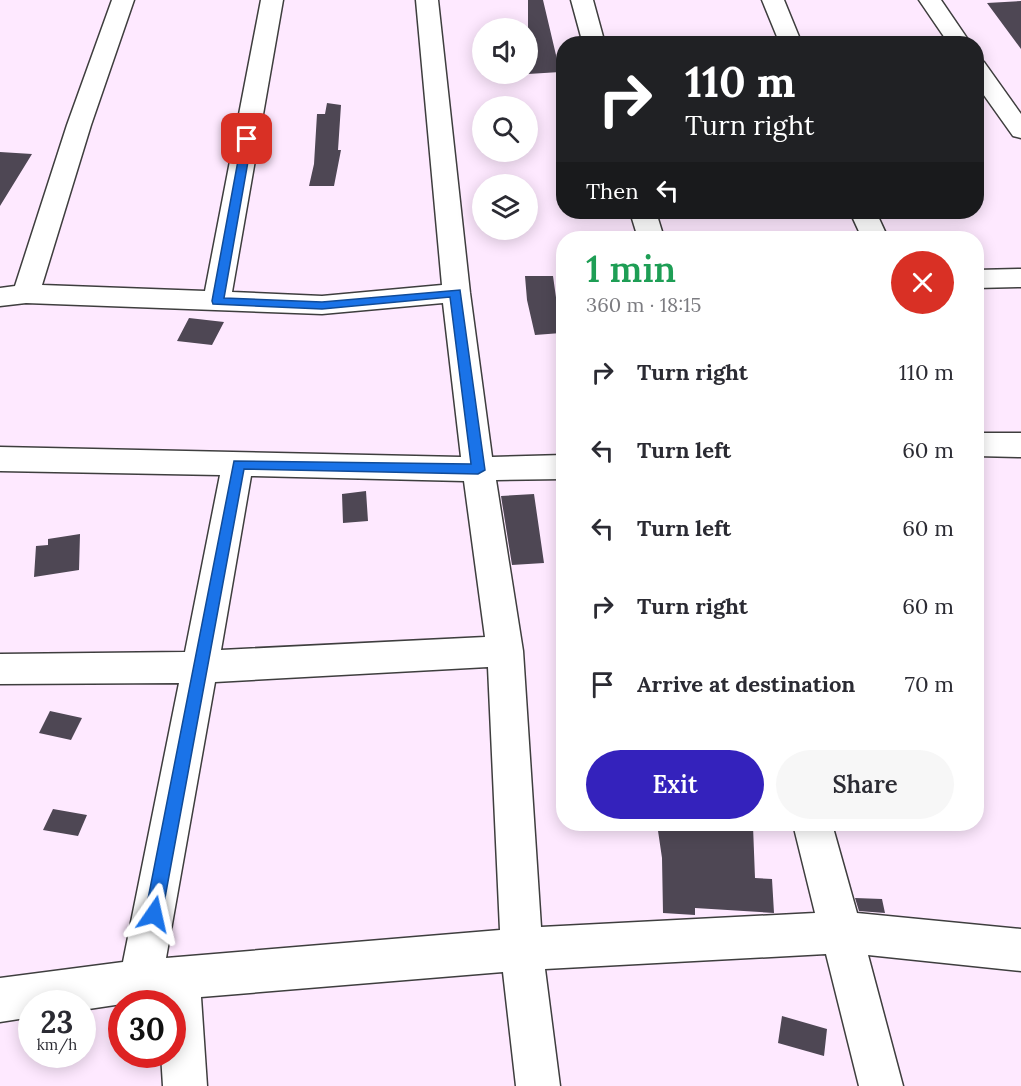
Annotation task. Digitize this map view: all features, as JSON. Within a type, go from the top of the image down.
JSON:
[{"type":"street","points":[[123,0],[79,125],[13,296],[322,306],[456,292]]},
{"type":"street","points":[[218,301],[272,0]]},
{"type":"street","points":[[427,0],[456,292],[478,470],[505,651],[522,949],[538,1086]]},
{"type":"street","points":[[582,0],[592,36]]},
{"type":"street","points":[[773,0],[788,36]]},
{"type":"street","points":[[930,0],[955,36]]},
{"type":"street","points":[[984,78],[1021,131]]},
{"type":"street","points":[[984,279],[1021,278]]},
{"type":"street","points":[[984,444],[1021,445]]},
{"type":"street","points":[[0,459],[478,470],[556,467]]},
{"type":"street","points":[[185,1086],[159,980],[200,667],[238,464]]},
{"type":"street","points":[[0,669],[200,667],[505,651]]},
{"type":"street","points":[[815,831],[881,1086]]},
{"type":"street","points":[[0,1000],[159,980],[522,949],[842,932],[1021,950]]},
{"type":"building","points":[[528,0],[543,0],[556,55],[556,72],[538,73],[538,18],[528,18]]},
{"type":"building","points":[[1021,1],[1021,49],[987,3]]},
{"type":"building","points":[[327,103],[341,105],[338,150],[341,150],[334,186],[309,186],[314,164],[317,114],[325,114]]},
{"type":"building","points":[[0,152],[32,154],[0,206]]},
{"type":"building","points":[[525,276],[553,276],[556,297],[556,333],[535,335],[527,300]]},
{"type":"building","points":[[189,318],[224,322],[212,345],[177,341]]},
{"type":"building","points":[[366,491],[368,521],[343,523],[342,494]]},
{"type":"building","points":[[534,494],[544,563],[512,565],[501,496]]},
{"type":"building","points":[[80,534],[79,570],[34,577],[36,546],[48,545],[48,539]]},
{"type":"building","points":[[50,711],[82,718],[71,740],[39,733]]},
{"type":"building","points":[[53,809],[87,815],[78,836],[43,830]]},
{"type":"building","points":[[658,831],[753,831],[755,878],[772,879],[774,913],[695,908],[695,915],[663,913],[662,858]]},
{"type":"building","points":[[855,898],[882,899],[885,913],[859,911]]},
{"type":"building","points":[[782,1016],[827,1029],[824,1056],[778,1043]]},
{"type":"route","points":[[154,914],[238,464],[478,470],[456,292],[322,306],[218,301],[247,139]]}]
